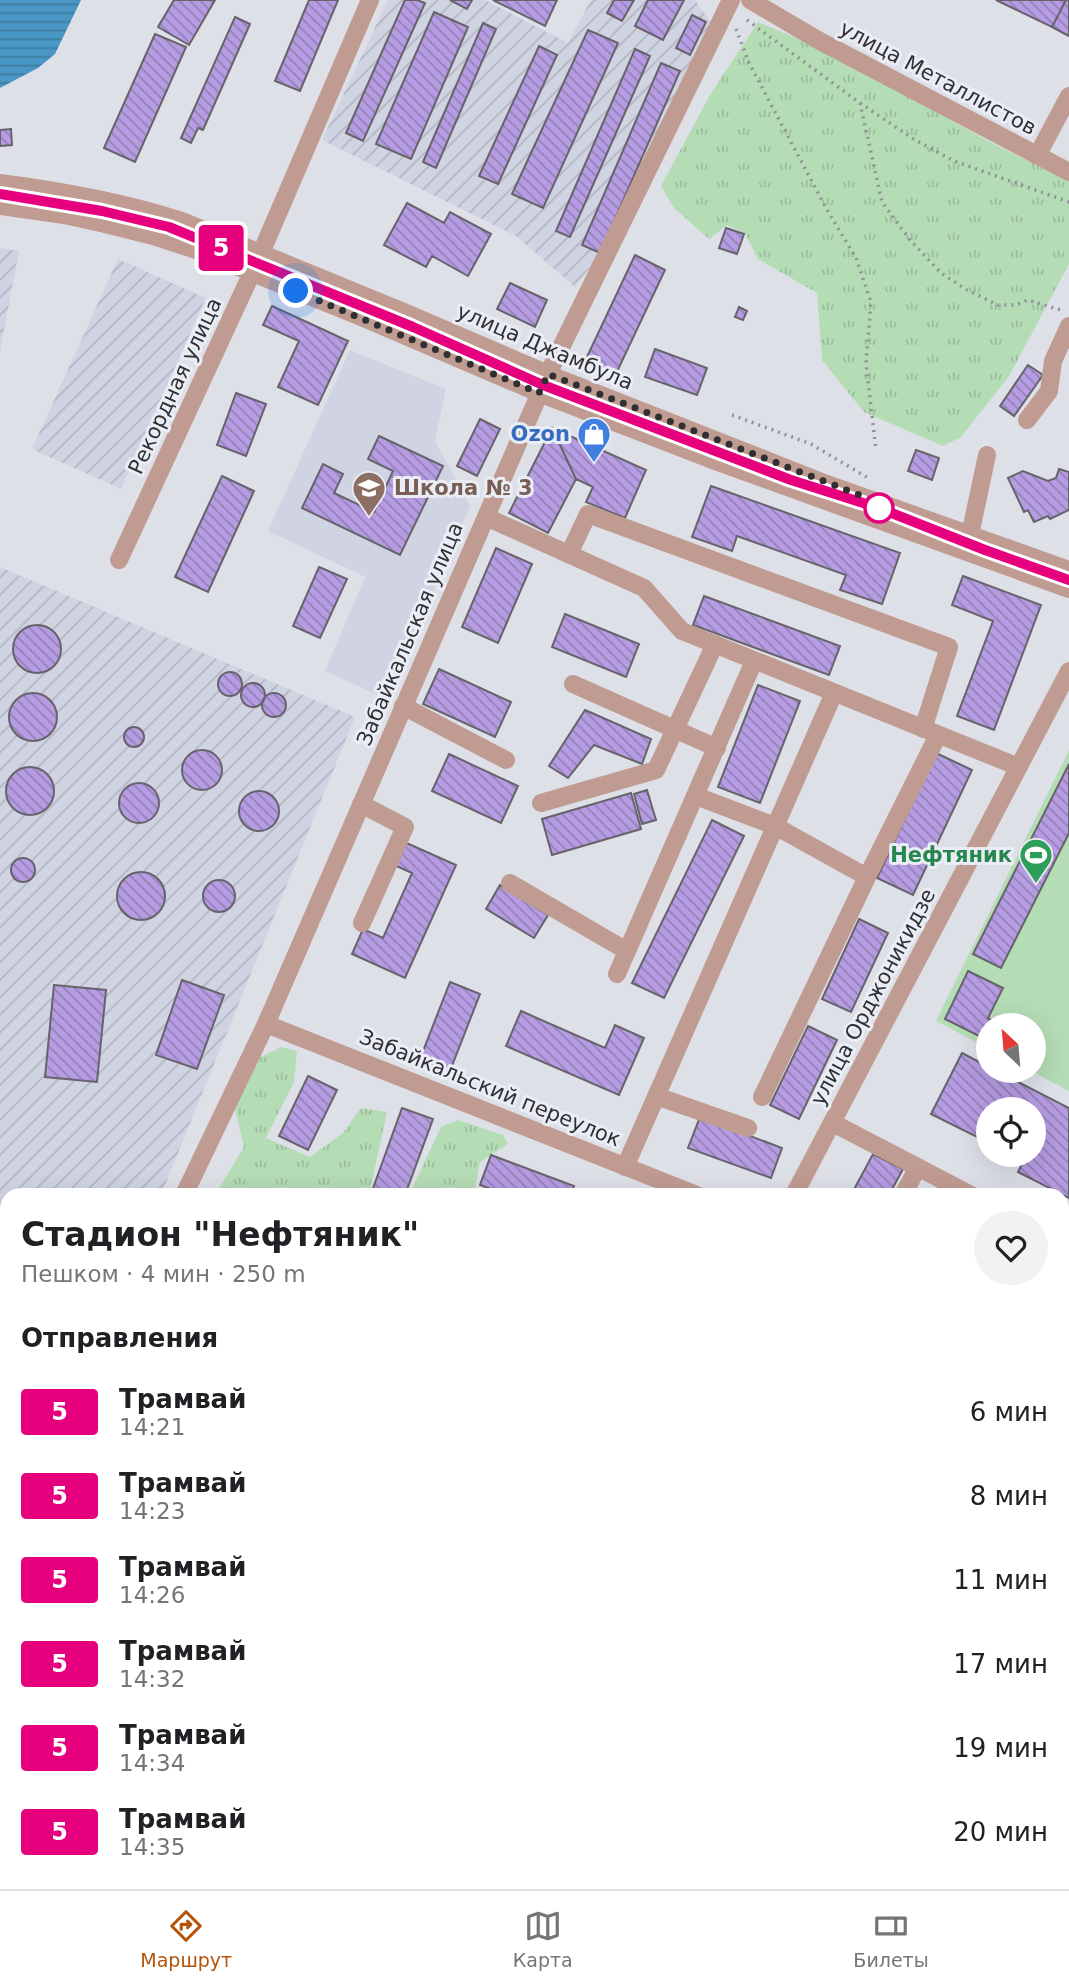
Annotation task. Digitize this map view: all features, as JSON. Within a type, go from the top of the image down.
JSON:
[{"type":"street","name":"Рекордная улица","points":[[119,560],[252,274],[370,0]]},
{"type":"street","name":"улица Металлистов","points":[[750,0],[818,40],[1069,172]]},
{"type":"street","name":"Забайкальская улица","points":[[187,1188],[265,1024],[539,393],[730,2]]},
{"type":"street","points":[[1037,156],[1069,96]]},
{"type":"street","name":"улица Джамбула","points":[[0,183],[108,201],[182,221],[548,374],[827,484],[1069,570]]},
{"type":"street","name":"улица Джамбула","points":[[0,206],[64,215],[153,236],[199,251],[539,393],[718,462],[1069,589]]},
{"type":"street","points":[[1027,419],[1049,391],[1054,361],[1069,326]]},
{"type":"street","points":[[970,535],[987,455]]},
{"type":"street","points":[[569,554],[588,514],[949,647],[930,732],[867,877],[762,1097]]},
{"type":"street","points":[[486,517],[644,588],[682,631],[1018,767]]},
{"type":"street","points":[[541,803],[656,770],[715,645]]},
{"type":"street","points":[[617,974],[754,660]]},
{"type":"street","name":"улица Орджоникидзе","points":[[798,1188],[1069,671]]},
{"type":"street","points":[[573,684],[716,748]]},
{"type":"street","points":[[625,1167],[834,693]]},
{"type":"street","points":[[403,706],[506,760]]},
{"type":"street","points":[[696,796],[775,827],[867,877]]},
{"type":"street","points":[[361,804],[405,827],[362,923]]},
{"type":"street","points":[[510,883],[627,951]]},
{"type":"street","name":"Забайкальский переулок","points":[[265,1024],[679,1188]]},
{"type":"street","points":[[656,1096],[748,1128]]},
{"type":"street","points":[[833,1122],[958,1188]]},
{"type":"street","points":[[907,1188],[918,1167]]},
{"type":"path","points":[[730,2],[745,18],[915,140],[954,161],[1069,202]]},
{"type":"path","points":[[730,2],[733,20],[749,63],[826,208],[856,258],[871,302],[866,363],[876,450]]},
{"type":"path","points":[[860,103],[883,202],[910,240],[941,273],[998,305],[1016,305],[1028,299],[1069,313]]},
{"type":"path","points":[[732,415],[811,444],[870,479]]},
{"type":"shaded area","points":[[388,0],[485,0],[568,43],[591,0],[695,0],[711,22],[598,257],[575,287],[516,236],[322,140]]},
{"type":"shaded area","points":[[0,248],[19,251],[0,351]]},
{"type":"shaded area","points":[[118,259],[206,298],[121,489],[32,449]]},
{"type":"shaded area","name":"Школа № 3","points":[[350,350],[446,389],[435,441],[470,506],[387,699],[325,671],[365,577],[268,531]]},
{"type":"shaded area","points":[[0,567],[355,717],[164,1188],[0,1188]]},
{"type":"green space","points":[[758,22],[826,50],[988,141],[1069,181],[1069,264],[1009,376],[961,437],[943,446],[864,412],[822,360],[817,293],[758,259],[745,233],[727,225],[709,239],[674,208],[661,186],[710,95]]},
{"type":"green space","name":"Нефтяник","points":[[1069,750],[1069,1091],[1046,1079],[1046,1013],[976,1013],[976,1042],[936,1021]]},
{"type":"green space","points":[[281,1047],[297,1051],[294,1082],[266,1138],[310,1157],[343,1133],[361,1108],[387,1112],[371,1188],[219,1188],[244,1147],[234,1103],[251,1062]]},
{"type":"green space","points":[[458,1120],[503,1135],[508,1144],[480,1162],[475,1188],[412,1188],[441,1127]]},
{"type":"water","points":[[0,0],[81,0],[55,54],[38,68],[0,88]]},
{"type":"building","points":[[174,0],[215,0],[189,45],[158,27]]},
{"type":"building","points":[[309,0],[338,0],[300,91],[275,81]]},
{"type":"building","points":[[405,0],[425,3],[363,141],[346,133]]},
{"type":"building","points":[[450,0],[472,0],[467,9]]},
{"type":"building","points":[[493,0],[557,0],[545,26]]},
{"type":"building","points":[[614,0],[634,0],[622,21],[607,13]]},
{"type":"building","points":[[648,0],[684,0],[663,40],[635,26]]},
{"type":"building","points":[[996,0],[1066,0],[1052,27]]},
{"type":"building","points":[[1066,0],[1069,0],[1069,36],[1052,27]]},
{"type":"building","points":[[434,12],[468,27],[411,159],[376,144]]},
{"type":"building","points":[[692,15],[706,22],[690,55],[676,48]]},
{"type":"building","points":[[235,17],[250,24],[203,130],[198,128],[191,143],[181,138]]},
{"type":"building","points":[[483,23],[496,29],[436,168],[423,162]]},
{"type":"building","points":[[588,30],[618,43],[543,208],[512,194]]},
{"type":"building","points":[[155,34],[186,47],[135,162],[104,148]]},
{"type":"building","points":[[539,46],[557,55],[498,184],[479,176]]},
{"type":"building","points":[[635,49],[650,56],[570,237],[556,231]]},
{"type":"building","points":[[661,63],[680,71],[600,253],[582,245]]},
{"type":"building","points":[[11,129],[12,145],[0,146],[0,130]]},
{"type":"building","points":[[407,203],[444,223],[450,212],[491,234],[468,276],[432,256],[426,267],[384,245]]},
{"type":"building","points":[[726,228],[744,234],[737,254],[719,248]]},
{"type":"building","points":[[635,255],[665,270],[615,376],[585,361]]},
{"type":"building","points":[[510,283],[547,300],[535,327],[497,309]]},
{"type":"building","points":[[272,306],[348,341],[318,405],[278,387],[299,341],[263,325]]},
{"type":"building","points":[[739,307],[747,311],[743,320],[735,317]]},
{"type":"building","points":[[655,349],[707,368],[697,395],[645,377]]},
{"type":"building","points":[[1028,365],[1043,375],[1014,416],[1000,406]]},
{"type":"building","points":[[236,393],[266,404],[246,456],[217,445]]},
{"type":"building","points":[[480,419],[500,429],[477,476],[457,466]]},
{"type":"building","points":[[552,428],[646,470],[625,518],[586,502],[593,487],[576,479]]},
{"type":"building","points":[[552,428],[576,479],[548,533],[509,513]]},
{"type":"building","points":[[379,436],[443,466],[400,555],[302,508],[323,464],[343,474],[334,493],[374,512],[393,471],[368,459]]},
{"type":"building","points":[[916,450],[939,458],[932,480],[908,471]]},
{"type":"building","points":[[1059,469],[1069,472],[1069,510],[1050,519],[1048,516],[1034,522],[1028,510],[1024,512],[1008,478],[1023,471],[1048,481],[1056,478]]},
{"type":"building","points":[[222,476],[254,491],[208,592],[175,577]]},
{"type":"building","points":[[711,486],[900,553],[882,604],[840,590],[846,575],[737,536],[732,551],[692,537]]},
{"type":"building","points":[[496,548],[532,564],[498,643],[462,627]]},
{"type":"building","points":[[319,567],[347,579],[320,638],[293,626]]},
{"type":"building","points":[[963,576],[1041,605],[994,730],[957,716],[993,621],[952,605]]},
{"type":"building","points":[[704,596],[840,646],[829,675],[693,625]]},
{"type":"building","points":[[565,614],[639,644],[626,677],[552,647]]},
{"type":"building","points":[[37,625],[54,632],[61,649],[54,666],[37,673],[20,666],[13,649],[20,632]]},
{"type":"building","points":[[439,669],[511,702],[495,737],[423,704]]},
{"type":"building","points":[[230,672],[238,676],[242,684],[238,692],[230,696],[222,692],[218,684],[222,676]]},
{"type":"building","points":[[253,683],[261,687],[265,695],[261,703],[253,707],[245,703],[241,695],[245,687]]},
{"type":"building","points":[[758,685],[800,701],[760,803],[718,787]]},
{"type":"building","points":[[33,693],[50,700],[57,717],[50,734],[33,741],[16,734],[9,717],[16,700]]},
{"type":"building","points":[[274,693],[282,697],[286,705],[282,713],[274,717],[266,713],[262,705],[266,697]]},
{"type":"building","points":[[585,710],[651,739],[642,764],[594,745],[568,778],[549,766]]},
{"type":"building","points":[[130,727],[138,727],[144,737],[138,747],[130,747],[124,741],[124,733]]},
{"type":"building","points":[[202,750],[216,756],[222,770],[216,784],[202,790],[188,784],[182,770],[188,756]]},
{"type":"building","points":[[936,753],[972,770],[913,895],[877,878]]},
{"type":"building","points":[[449,754],[518,786],[501,823],[432,791]]},
{"type":"building","points":[[1069,764],[1069,833],[1001,968],[973,954]]},
{"type":"building","points":[[30,767],[47,774],[54,791],[47,808],[30,815],[13,808],[6,791],[13,774]]},
{"type":"building","points":[[139,783],[153,789],[159,803],[153,817],[139,823],[125,817],[119,803],[125,789]]},
{"type":"building","points":[[647,790],[656,820],[642,824],[634,794]]},
{"type":"building","points":[[259,791],[273,797],[279,811],[273,825],[259,831],[245,825],[239,811],[245,797]]},
{"type":"building","points":[[631,793],[641,829],[552,855],[542,819]]},
{"type":"building","points":[[712,820],[744,836],[664,998],[632,983]]},
{"type":"building","points":[[402,841],[456,865],[405,978],[352,954],[363,929],[383,938],[412,873],[392,864]]},
{"type":"building","points":[[23,858],[31,862],[35,870],[31,878],[23,882],[15,878],[11,870],[15,862]]},
{"type":"building","points":[[141,872],[158,879],[165,896],[158,913],[141,920],[124,913],[117,896],[124,879]]},
{"type":"building","points":[[219,880],[230,885],[235,896],[230,907],[219,912],[208,907],[203,896],[208,885]]},
{"type":"building","points":[[500,885],[548,915],[534,938],[486,909]]},
{"type":"building","points":[[859,919],[888,933],[851,1012],[822,999]]},
{"type":"building","points":[[968,971],[1003,988],[990,1013],[976,1013],[976,1034],[945,1019]]},
{"type":"building","points":[[182,980],[224,995],[197,1069],[156,1055]]},
{"type":"building","points":[[450,982],[480,994],[448,1076],[418,1064]]},
{"type":"building","points":[[54,985],[106,990],[97,1082],[45,1077]]},
{"type":"building","points":[[521,1011],[605,1048],[615,1025],[644,1038],[619,1095],[506,1046]]},
{"type":"building","points":[[808,1026],[837,1040],[799,1119],[770,1105]]},
{"type":"building","points":[[962,1053],[976,1060],[976,1083],[1020,1083],[1069,1108],[1069,1188],[1049,1188],[1018,1172],[1020,1167],[1046,1167],[1046,1097],[976,1097],[976,1136],[931,1114]]},
{"type":"building","points":[[308,1076],[337,1090],[308,1150],[279,1136]]},
{"type":"building","points":[[402,1108],[433,1119],[408,1188],[373,1188]]},
{"type":"building","points":[[700,1117],[782,1148],[771,1178],[688,1148]]},
{"type":"building","points":[[873,1154],[903,1169],[893,1188],[855,1188]]},
{"type":"building","points":[[491,1155],[574,1186],[488,1188],[480,1185]]},
{"type":"tram line","points":[[0,194],[102,211],[169,227],[413,327],[535,381],[791,480],[879,508],[1069,580]]},
{"type":"tram line","name":"5","points":[[0,194],[102,211],[169,227],[413,327],[543,385],[791,480],[879,508],[1069,580]]},
{"type":"place","name":"Ozon","points":[[594,464]]},
{"type":"place","name":"Школа № 3","points":[[369,518]]},
{"type":"place","name":"Нефтяник","points":[[1036,885]]},
{"type":"route","points":[[296,291],[539,393],[548,374],[875,501],[879,508]]}]
